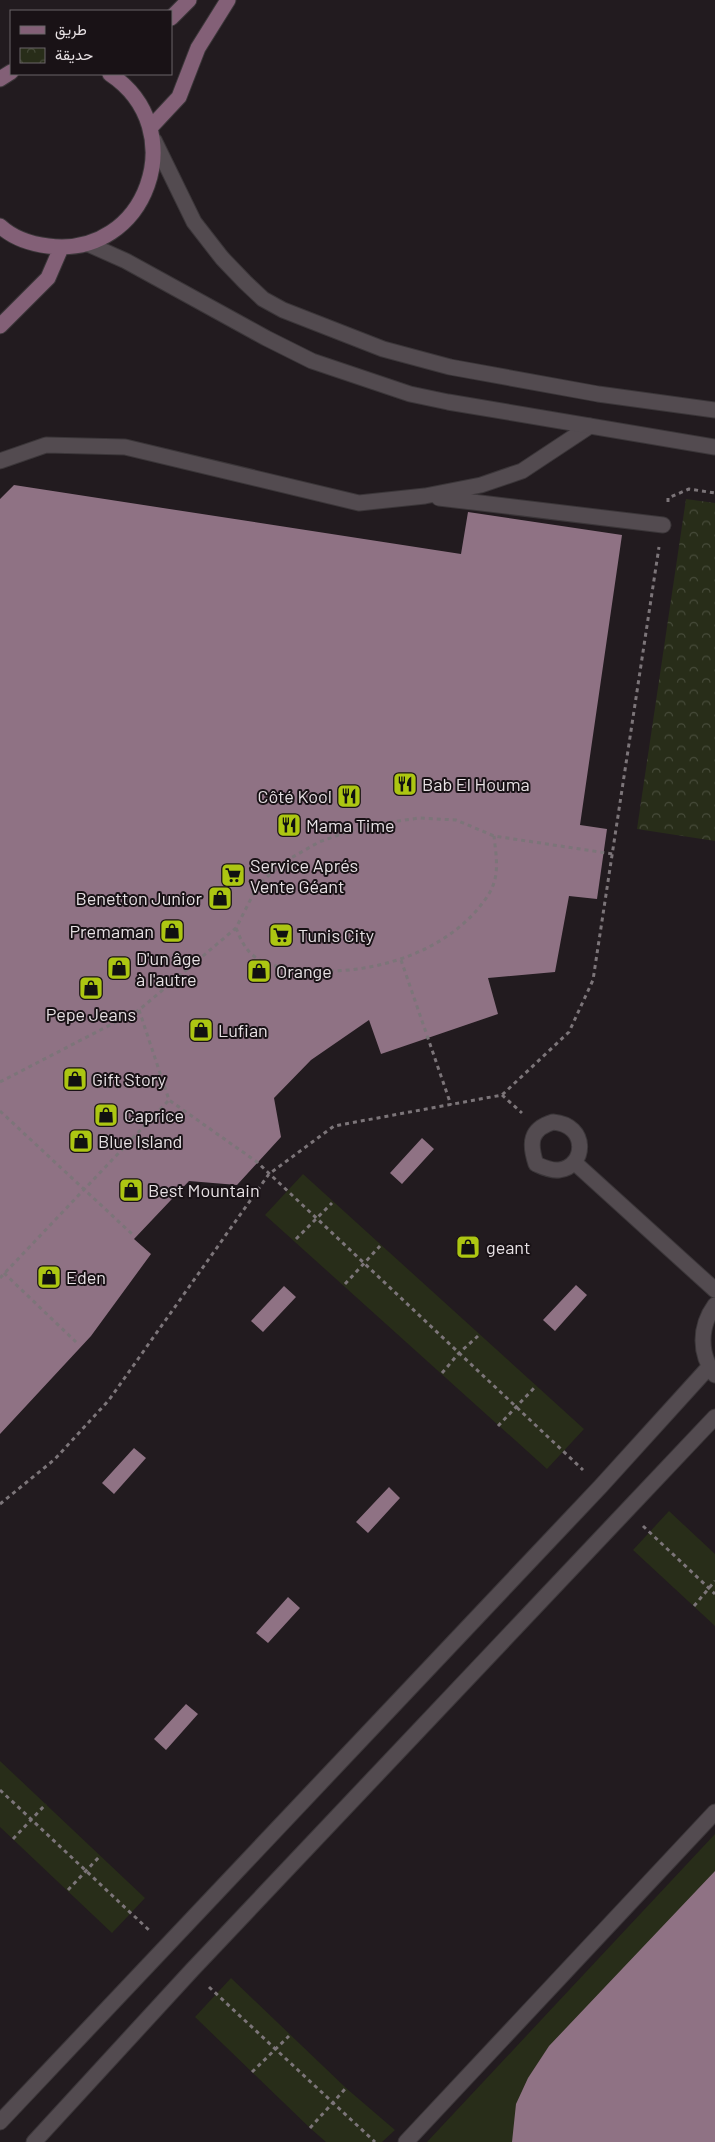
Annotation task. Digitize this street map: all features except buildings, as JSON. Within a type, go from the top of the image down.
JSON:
[{"type":"street","points":[[172,17],[190,0]]},
{"type":"street","points":[[0,226],[6,232],[32,244],[61,248],[88,244],[112,232],[132,214],[146,192],[154,167],[152,134],[179,97],[198,48],[228,0]]},
{"type":"street","points":[[112,75],[122,82],[140,102],[152,134],[194,222],[222,258],[263,299],[283,310],[383,349],[450,367],[598,394],[715,410]]},
{"type":"street","points":[[88,244],[126,261],[258,334],[312,361],[410,394],[715,447]]},
{"type":"street","points":[[0,326],[48,278],[61,248]]},
{"type":"street","points":[[0,460],[46,445],[125,447],[359,503],[425,496],[481,485],[522,471],[590,426]]},
{"type":"street","points":[[425,496],[662,525]]},
{"type":"street","points":[[574,1162],[715,1290]]},
{"type":"street","points":[[0,2122],[601,1486],[712,1372],[703,1352],[702,1334],[708,1315],[715,1305]]},
{"type":"street","points":[[34,2142],[192,1970],[715,1417]]},
{"type":"street","points":[[406,2142],[715,1812]]},
{"type":"path","points":[[0,1504],[55,1459],[109,1400],[269,1174],[334,1126],[502,1095],[569,1032],[594,980],[662,525],[668,498],[689,489],[715,493]]},
{"type":"path","points":[[0,1082],[139,1010],[236,928],[258,885],[284,862],[319,842],[364,826],[419,818],[456,820],[494,836],[613,854]]},
{"type":"path","points":[[236,928],[247,950],[272,966],[318,972],[365,969],[401,960],[437,943],[470,917],[490,891],[498,865],[494,836]]},
{"type":"path","points":[[401,960],[451,1105]]},
{"type":"path","points":[[139,1010],[169,1100],[257,1162],[601,1486]]},
{"type":"path","points":[[0,1278],[169,1100]]},
{"type":"path","points":[[0,1111],[132,1234]]},
{"type":"path","points":[[296,1238],[332,1203]]},
{"type":"path","points":[[345,1284],[380,1246]]},
{"type":"path","points":[[4,1273],[76,1342]]},
{"type":"path","points":[[442,1373],[459,1353],[478,1336]]},
{"type":"path","points":[[498,1426],[536,1386]]},
{"type":"path","points":[[626,1510],[715,1594]]},
{"type":"path","points":[[694,1606],[715,1581]]},
{"type":"path","points":[[13,1839],[46,1804]]},
{"type":"path","points":[[68,1890],[100,1856]]},
{"type":"path","points":[[252,2072],[289,2036]]},
{"type":"path","points":[[310,2128],[346,2088]]},
{"type":"green space","points":[[686,499],[715,503],[715,841],[637,829]]},
{"type":"green space","points":[[303,1174],[584,1429],[547,1469],[265,1215]]},
{"type":"green space","points":[[669,1511],[715,1554],[715,1626],[633,1550]]},
{"type":"green space","points":[[0,1761],[145,1898],[112,1933],[0,1827]]},
{"type":"green space","points":[[715,1834],[715,2142],[427,2142]]},
{"type":"green space","points":[[231,1978],[346,2088],[395,2130],[382,2142],[326,2142],[310,2128],[195,2017]]},
{"type":"place","name":"Bab El Houma","points":[[405,784]]},
{"type":"place","name":"Côté Kool","points":[[349,796]]},
{"type":"place","name":"Mama Time","points":[[289,825]]},
{"type":"place","name":"Service Aprés Vente Géant","points":[[233,875]]},
{"type":"place","name":"Benetton Junior","points":[[220,898]]},
{"type":"place","name":"Premaman","points":[[172,931]]},
{"type":"place","name":"Tunis City","points":[[281,935]]},
{"type":"place","name":"D'un âge à l'autre","points":[[119,968]]},
{"type":"place","name":"Orange","points":[[259,971]]},
{"type":"place","name":"Pepe Jeans","points":[[91,988]]},
{"type":"place","name":"Lufian","points":[[201,1030]]},
{"type":"place","name":"Gift Story","points":[[75,1079]]},
{"type":"place","name":"Caprice","points":[[106,1115]]},
{"type":"place","name":"Blue Island","points":[[81,1141]]},
{"type":"place","name":"Best Mountain","points":[[131,1190]]},
{"type":"place","name":"geant","points":[[468,1247]]},
{"type":"place","name":"Eden","points":[[49,1277]]}]
